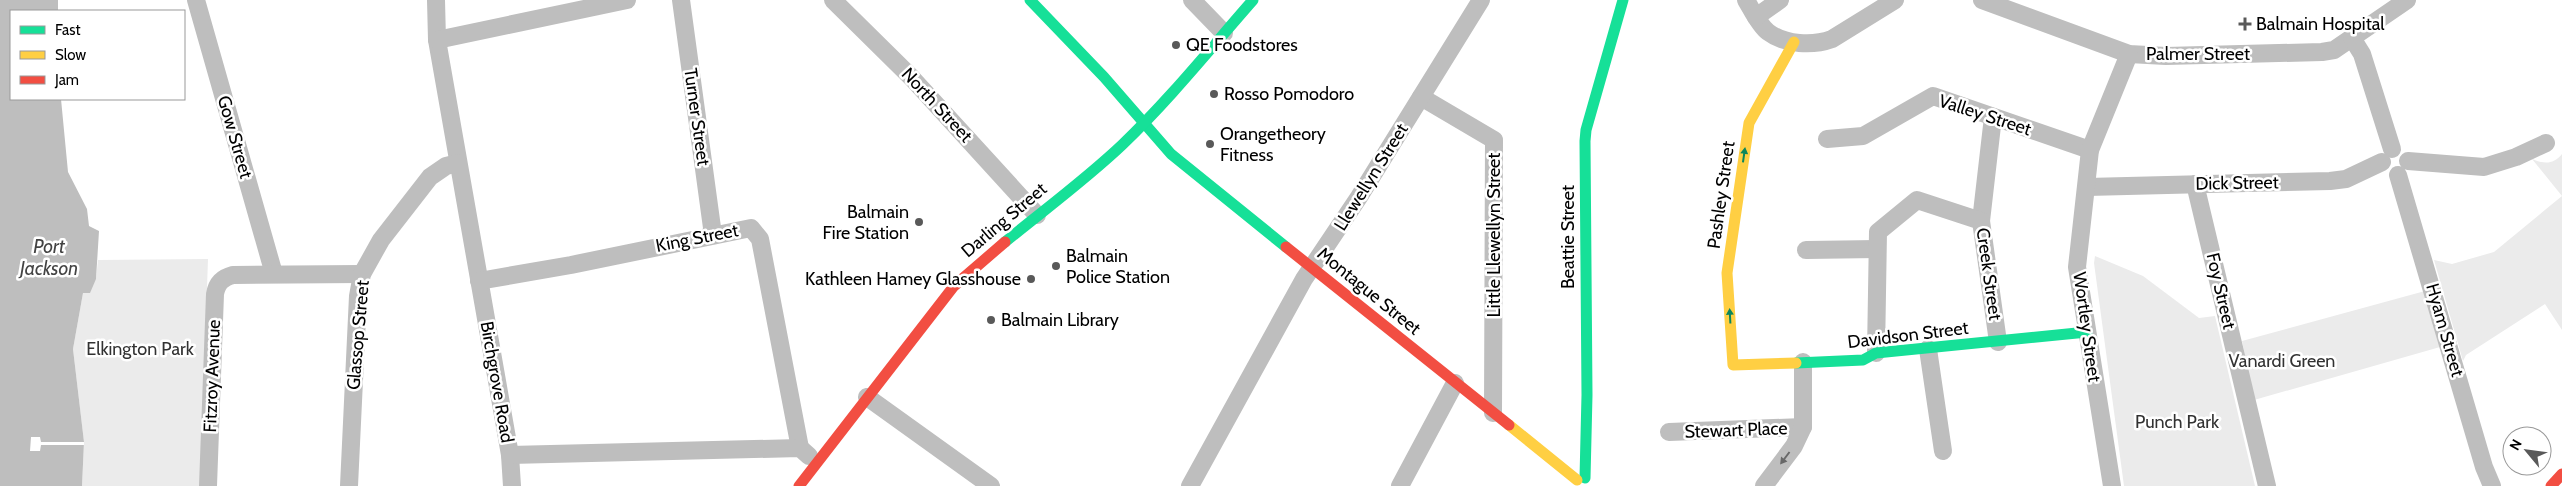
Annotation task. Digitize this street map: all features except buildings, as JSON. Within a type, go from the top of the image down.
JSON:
[{"type":"street","name":"Gow Street","points":[[196,0],[274,274]]},
{"type":"street","name":"Birchgrove Road","points":[[436,0],[437,40],[510,455],[800,448]]},
{"type":"street","points":[[437,40],[627,0]]},
{"type":"street","name":"Turner Street","points":[[681,0],[712,235]]},
{"type":"street","name":"North Street","points":[[833,0],[911,76],[1037,215]]},
{"type":"street","name":"Montague Street","points":[[1030,0],[1171,154],[1582,483]]},
{"type":"street","points":[[1192,0],[1224,33]]},
{"type":"street","name":"Darling Street","points":[[799,486],[954,286],[1122,145],[1253,0]]},
{"type":"street","name":"Llewellyn Street","points":[[1190,486],[1312,267],[1359,198],[1481,0]]},
{"type":"street","name":"Beattie Street","points":[[1582,483],[1587,395],[1585,141],[1588,124],[1623,0]]},
{"type":"street","points":[[1746,0],[1768,32],[1794,42],[1821,43],[1832,39],[1895,0]]},
{"type":"street","points":[[1756,17],[1780,0]]},
{"type":"street","name":"Palmer Street","points":[[1982,0],[2129,54],[2166,56],[2322,52],[2334,50],[2407,0]]},
{"type":"street","points":[[2352,38],[2362,54],[2387,155],[2387,172],[2403,168],[2484,167],[2516,157],[2546,142]]},
{"type":"street","name":"Pashley Street","points":[[1733,365],[1727,273],[1748,123],[1794,42]]},
{"type":"street","name":"Wortley Street","points":[[2112,486],[2078,268],[2090,150],[2129,54]]},
{"type":"street","name":"Valley Street","points":[[1827,140],[1863,136],[1933,96],[2090,150]]},
{"type":"street","name":"Little Llewellyn Street","points":[[1421,97],[1494,140],[1493,413]]},
{"type":"street","name":"Creek Street","points":[[1993,118],[1981,221],[1998,342]]},
{"type":"street","points":[[2387,155],[2401,150],[2403,168]]},
{"type":"street","name":"Dick Street","points":[[2087,187],[2346,180],[2387,155]]},
{"type":"street","name":"Glassop Street","points":[[348,486],[358,296],[362,274],[380,240],[430,177],[446,166],[458,163]]},
{"type":"street","name":"Hyam Street","points":[[2403,168],[2484,467],[2492,486]]},
{"type":"street","name":"Foy Street","points":[[2195,184],[2267,486]]},
{"type":"street","points":[[1806,250],[1878,241],[1916,200],[1981,221]]},
{"type":"street","name":"King Street","points":[[478,281],[571,265],[751,228],[760,239],[800,448]]},
{"type":"street","points":[[1876,353],[1878,241]]},
{"type":"street","points":[[274,274],[362,274]]},
{"type":"street","name":"Fitzroy Avenue","points":[[208,486],[215,294],[222,279],[233,275],[274,274]]},
{"type":"street","name":"Davidson Street","points":[[1733,365],[1864,360],[1876,353],[2087,332]]},
{"type":"street","points":[[1928,349],[1943,451]]},
{"type":"street","points":[[1764,486],[1794,446],[1802,427],[1803,362]]},
{"type":"street","points":[[1400,486],[1455,383]]},
{"type":"street","points":[[867,397],[991,486]]},
{"type":"street","name":"Stewart Place","points":[[1670,432],[1802,427]]},
{"type":"street","points":[[800,448],[817,462]]},
{"type":"street","points":[[510,455],[512,486]]},
{"type":"street","points":[[2551,486],[2562,474]]},
{"type":"green space","points":[[2562,154],[2562,196],[2532,159],[2540,162],[2552,162]]},
{"type":"green space","points":[[2562,196],[2562,330],[2545,304],[2466,355],[2463,361],[2434,260],[2452,264],[2494,252]]},
{"type":"green space","name":"Punch Park","points":[[2095,256],[2143,276],[2199,318],[2215,316],[2255,486],[2124,486],[2094,263]]},
{"type":"green space","name":"Elkington Park","points":[[208,259],[200,486],[82,486],[84,442],[73,349],[83,293],[96,279],[98,260]]},
{"type":"green space","name":"Vanardi Green","points":[[2425,291],[2440,347],[2254,400],[2242,341]]},
{"type":"water","name":"Port Jackson","points":[[0,0],[58,0],[58,10],[10,10],[10,100],[61,100],[68,172],[87,209],[89,226],[99,231],[96,279],[90,293],[83,293],[73,349],[84,442],[82,486],[0,486]]},
{"type":"pier","points":[[31,437],[40,437],[41,442],[84,442],[84,445],[41,445],[40,451],[30,451]]},
{"type":"traffic: fast","points":[[1030,0],[1104,77],[1171,154],[1286,247]]},
{"type":"traffic: fast","points":[[1005,242],[1079,183],[1122,145],[1173,92],[1253,0]]},
{"type":"traffic: fast","points":[[1585,478],[1587,395],[1585,141],[1586,130],[1623,0]]},
{"type":"traffic: fast","points":[[1796,363],[1863,360],[1876,353],[2087,332]]},
{"type":"traffic: slow","points":[[1794,42],[1749,123],[1727,273],[1733,365],[1796,363]]},
{"type":"traffic: slow","points":[[1509,425],[1577,480]]},
{"type":"traffic: jam","points":[[799,486],[954,286],[1005,242]]},
{"type":"traffic: jam","points":[[1286,247],[1509,425]]},
{"type":"traffic: jam","points":[[2551,486],[2562,474]]},
{"type":"place","name":"Balmain Hospital","points":[[2245,24]]},
{"type":"place","name":"QE Foodstores","points":[[1176,45]]},
{"type":"place","name":"Rosso Pomodoro","points":[[1214,94]]},
{"type":"place","name":"Orangetheory Fitness","points":[[1210,144]]},
{"type":"place","name":"Balmain Fire Station","points":[[919,222]]},
{"type":"place","name":"Balmain Police Station","points":[[1056,266]]},
{"type":"place","name":"Kathleen Hamey Glasshouse","points":[[1031,279]]},
{"type":"place","name":"Balmain Library","points":[[991,320]]}]
